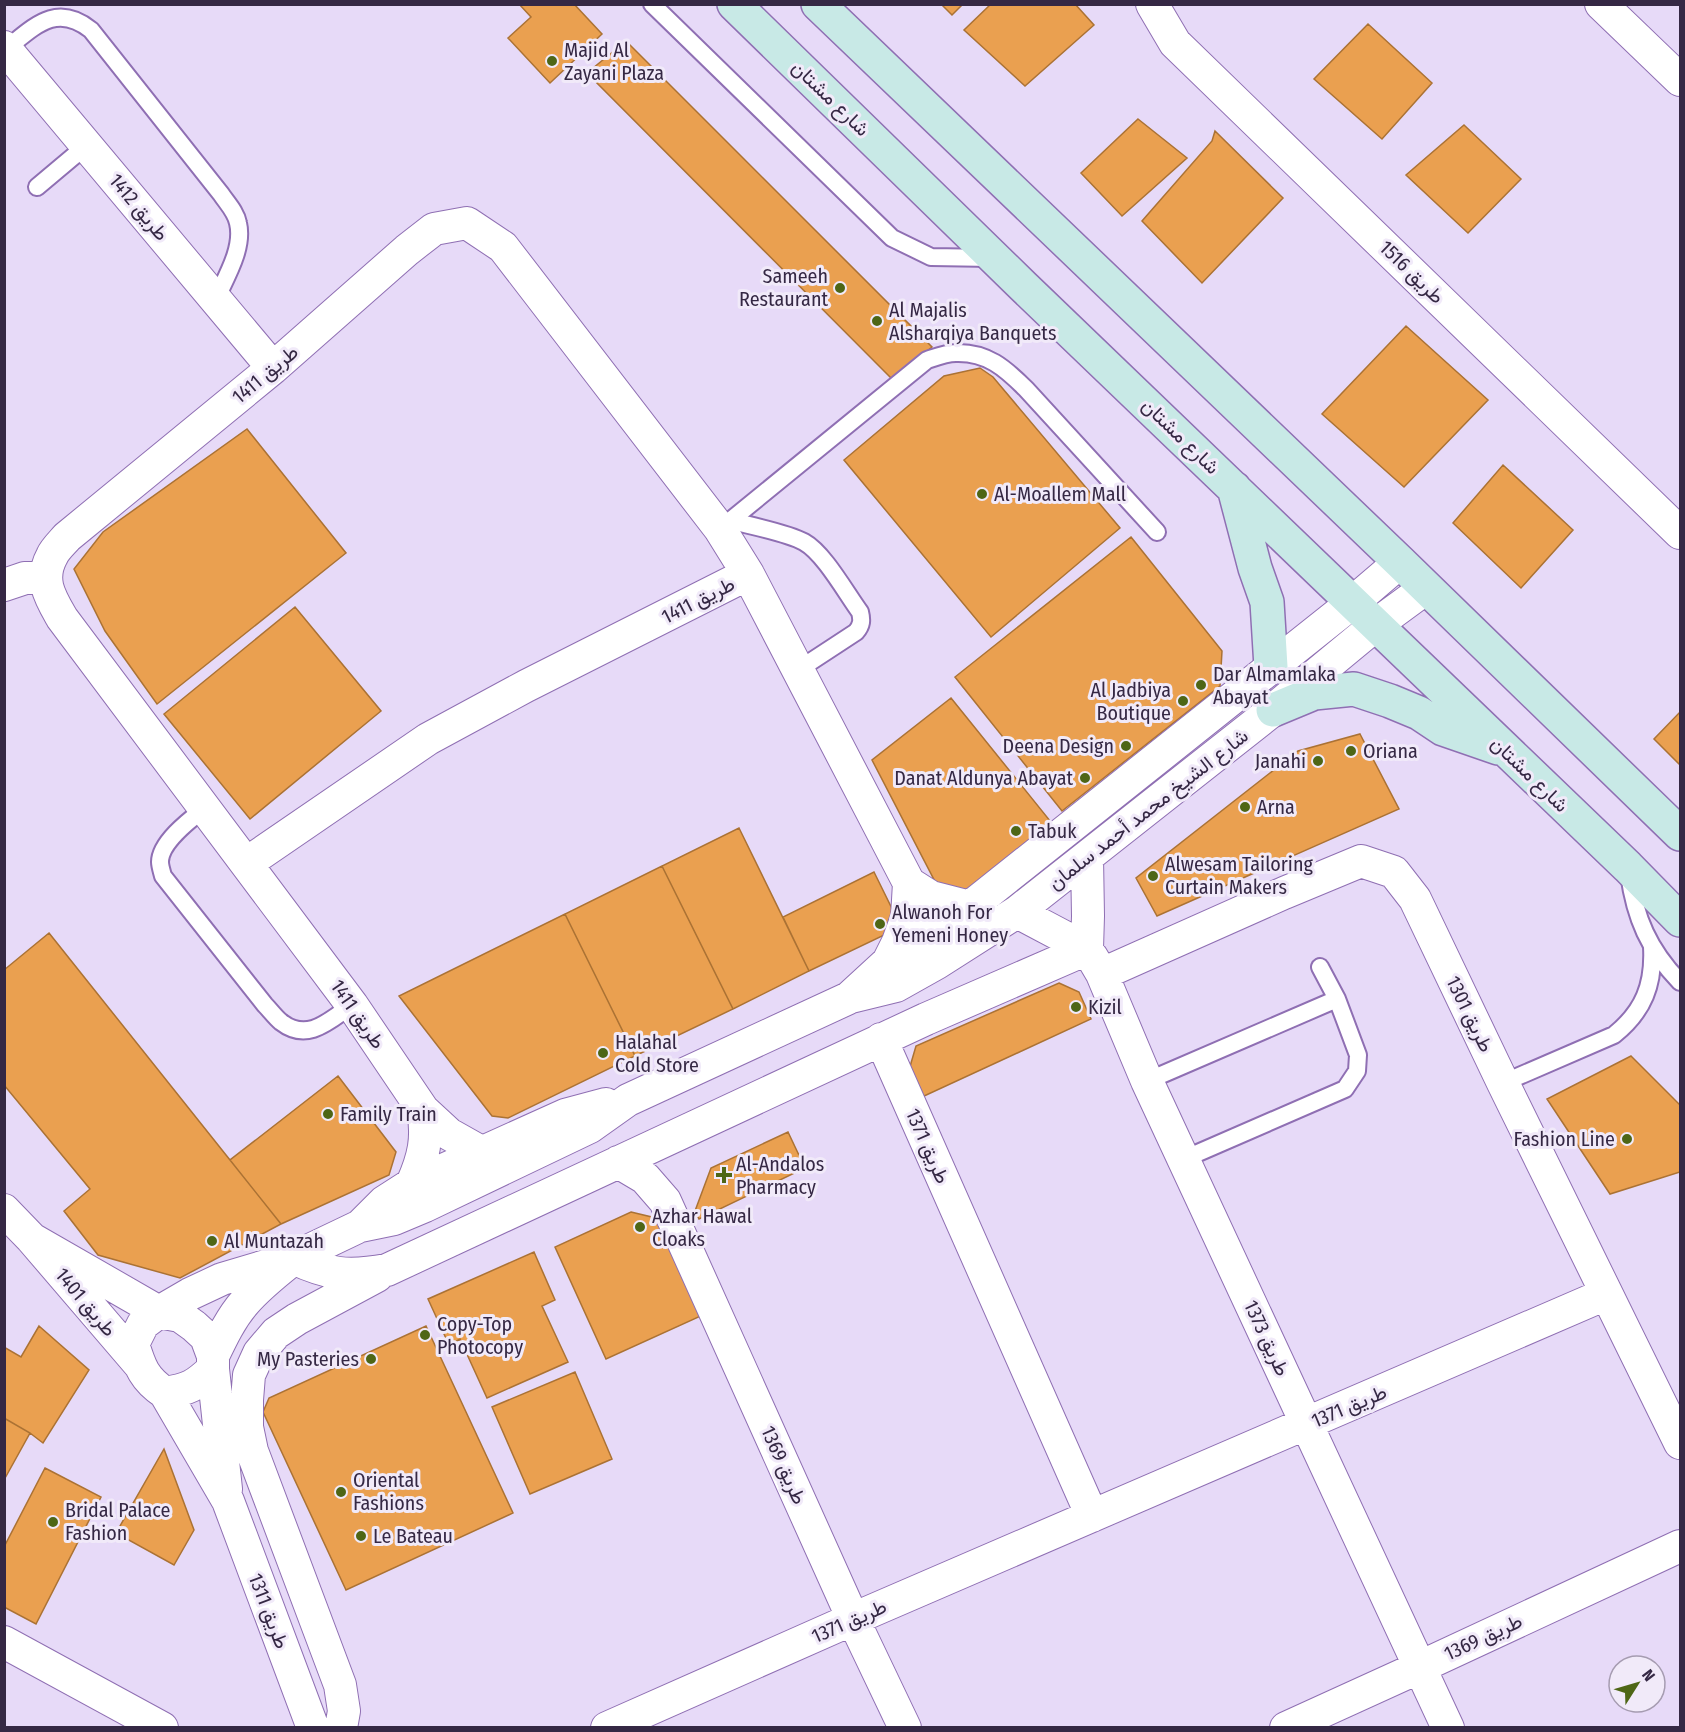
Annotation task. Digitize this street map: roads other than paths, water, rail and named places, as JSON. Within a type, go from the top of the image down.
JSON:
[{"type":"street","name":"شارع مشتان","points":[[734,4],[1628,867],[1680,920]]},
{"type":"street","points":[[818,4],[1680,834]]},
{"type":"street","name":"طريق 1516","points":[[1152,4],[1175,43],[1680,533]]},
{"type":"street","points":[[1601,4],[1680,80]]},
{"type":"street","name":"طريق 1412","points":[[5,48],[273,368]]},
{"type":"street","name":"طريق 1411","points":[[481,1152],[450,1134],[423,1110],[352,1005],[62,618],[50,597],[45,577],[52,556],[67,537],[273,368],[406,250],[434,229],[467,224],[503,247],[726,525],[748,574],[909,883]]},
{"type":"street","points":[[1234,488],[1255,568],[1268,602],[1272,667]]},
{"type":"street","name":"شارع الشيخ محمد أحمد سلمان","points":[[851,997],[888,962],[970,907],[1352,603],[1400,562]]},
{"type":"street","name":"طريق 1411","points":[[247,863],[428,739],[748,574]]},
{"type":"street","points":[[4,585],[25,578],[45,577]]},
{"type":"street","name":"شارع الشيخ محمد أحمد سلمان","points":[[360,1226],[384,1202],[412,1184],[452,1179],[591,1127],[628,1100],[851,997],[896,986],[954,952],[1017,912],[1273,710],[1377,624],[1426,588]]},
{"type":"street","points":[[1273,710],[1314,693],[1354,689],[1419,713],[1443,729],[1505,750]]},
{"type":"street","points":[[1087,857],[1088,916],[1094,962]]},
{"type":"street","name":"طريق 1301","points":[[387,1270],[926,1019],[1094,962],[1284,893],[1361,861],[1394,872],[1415,899],[1680,1443]]},
{"type":"street","points":[[888,962],[907,917],[909,883],[931,897],[970,907]]},
{"type":"street","points":[[1017,912],[1094,962]]},
{"type":"street","points":[[926,1019],[950,975],[954,952]]},
{"type":"street","name":"طريق 1373","points":[[1094,962],[1448,1728]]},
{"type":"street","name":"طريق 1371","points":[[881,1039],[1092,1516]]},
{"type":"street","name":"شارع الشيخ محمد أحمد سلمان","points":[[159,1312],[222,1279],[293,1258],[360,1226],[394,1219],[452,1179],[481,1152],[565,1115],[628,1100]]},
{"type":"street","points":[[412,1184],[425,1148],[426,1128],[423,1110]]},
{"type":"street","name":"طريق 1369","points":[[675,1136],[664,1167],[663,1184],[666,1201],[853,1619],[905,1728]]},
{"type":"street","name":"طريق 1369","points":[[618,1162],[645,1178],[666,1201]]},
{"type":"street","name":"طريق 1401","points":[[4,1210],[32,1239],[140,1365]]},
{"type":"street","name":"طريق 1401","points":[[32,1239],[159,1312]]},
{"type":"street","points":[[293,1258],[315,1268],[339,1274],[363,1275],[387,1270]]},
{"type":"street","name":"شارع الشيخ محمد أحمد سلمان","points":[[213,1362],[227,1327],[245,1302],[293,1258]]},
{"type":"street","points":[[340,1728],[344,1711],[340,1685],[252,1451],[247,1427],[249,1375],[259,1353],[276,1333],[297,1319],[387,1270]]},
{"type":"street","name":"طريق 1371","points":[[607,1728],[853,1619],[1606,1294]]},
{"type":"street","points":[[159,1312],[180,1316],[206,1337],[213,1362],[199,1382],[185,1390],[165,1393],[152,1384],[140,1365],[134,1344],[143,1324],[159,1312]]},
{"type":"street","name":"طريق 1311","points":[[213,1362],[228,1502]]},
{"type":"street","name":"طريق 1311","points":[[165,1393],[228,1502],[306,1725]]},
{"type":"street","name":"طريق 1369","points":[[1286,1728],[1680,1545]]},
{"type":"street","points":[[4,1642],[162,1728]]},
{"type":"lane","points":[[652,4],[892,238],[931,257],[996,258]]},
{"type":"lane","points":[[5,48],[45,21],[56,17],[69,17],[81,22],[91,30],[231,207],[238,222],[239,239],[216,300]]},
{"type":"lane","points":[[37,187],[87,145]]},
{"type":"lane","points":[[726,525],[905,376],[927,360],[954,353],[982,356],[1006,369],[1156,532]]},
{"type":"lane","points":[[726,525],[802,541],[819,555],[860,612],[861,626],[856,632],[798,670]]},
{"type":"lane","points":[[205,808],[175,833],[165,847],[159,861],[163,876],[281,1022],[295,1030],[315,1030],[352,1005]]},
{"type":"lane","points":[[1628,867],[1639,921],[1652,947],[1680,982]]},
{"type":"lane","points":[[1503,1083],[1614,1035],[1628,1024],[1640,1007],[1648,988],[1653,967],[1652,947]]},
{"type":"lane","points":[[1184,1159],[1345,1089],[1357,1071],[1359,1055],[1320,967]]},
{"type":"lane","points":[[1148,1081],[1336,999]]},
{"type":"place","name":"Majid Al Zayani Plaza","points":[[552,61]]},
{"type":"place","name":"Sameeh Restaurant","points":[[840,288]]},
{"type":"place","name":"Al Majalis Alsharqiya Banquets","points":[[877,321]]},
{"type":"place","name":"Al-Moallem Mall","points":[[982,494]]},
{"type":"place","name":"Dar Almamlaka Abayat","points":[[1201,685]]},
{"type":"place","name":"Al Jadbiya Boutique","points":[[1183,701]]},
{"type":"place","name":"Deena Design","points":[[1126,746]]},
{"type":"place","name":"Oriana","points":[[1351,751]]},
{"type":"place","name":"Janahi","points":[[1318,761]]},
{"type":"place","name":"Danat Aldunya Abayat","points":[[1085,778]]},
{"type":"place","name":"Arna","points":[[1245,807]]},
{"type":"place","name":"Tabuk","points":[[1016,831]]},
{"type":"place","name":"Alwesam Tailoring Curtain Makers","points":[[1153,876]]},
{"type":"place","name":"Alwanoh For Yemeni Honey","points":[[880,924]]},
{"type":"place","name":"Kizil","points":[[1076,1007]]},
{"type":"place","name":"Halahal Cold Store","points":[[603,1053]]},
{"type":"place","name":"Family Train","points":[[328,1114]]},
{"type":"place","name":"Fashion Line","points":[[1627,1139]]},
{"type":"place","name":"Al-Andalos Pharmacy","points":[[724,1175]]},
{"type":"place","name":"Azhar Hawal Cloaks","points":[[640,1227]]},
{"type":"place","name":"Al Muntazah","points":[[212,1241]]},
{"type":"place","name":"Copy-Top Photocopy","points":[[425,1335]]},
{"type":"place","name":"My Pasteries","points":[[371,1359]]},
{"type":"place","name":"Oriental Fashions","points":[[341,1492]]},
{"type":"place","name":"Bridal Palace Fashion","points":[[53,1522]]},
{"type":"place","name":"Le Bateau","points":[[361,1536]]}]
